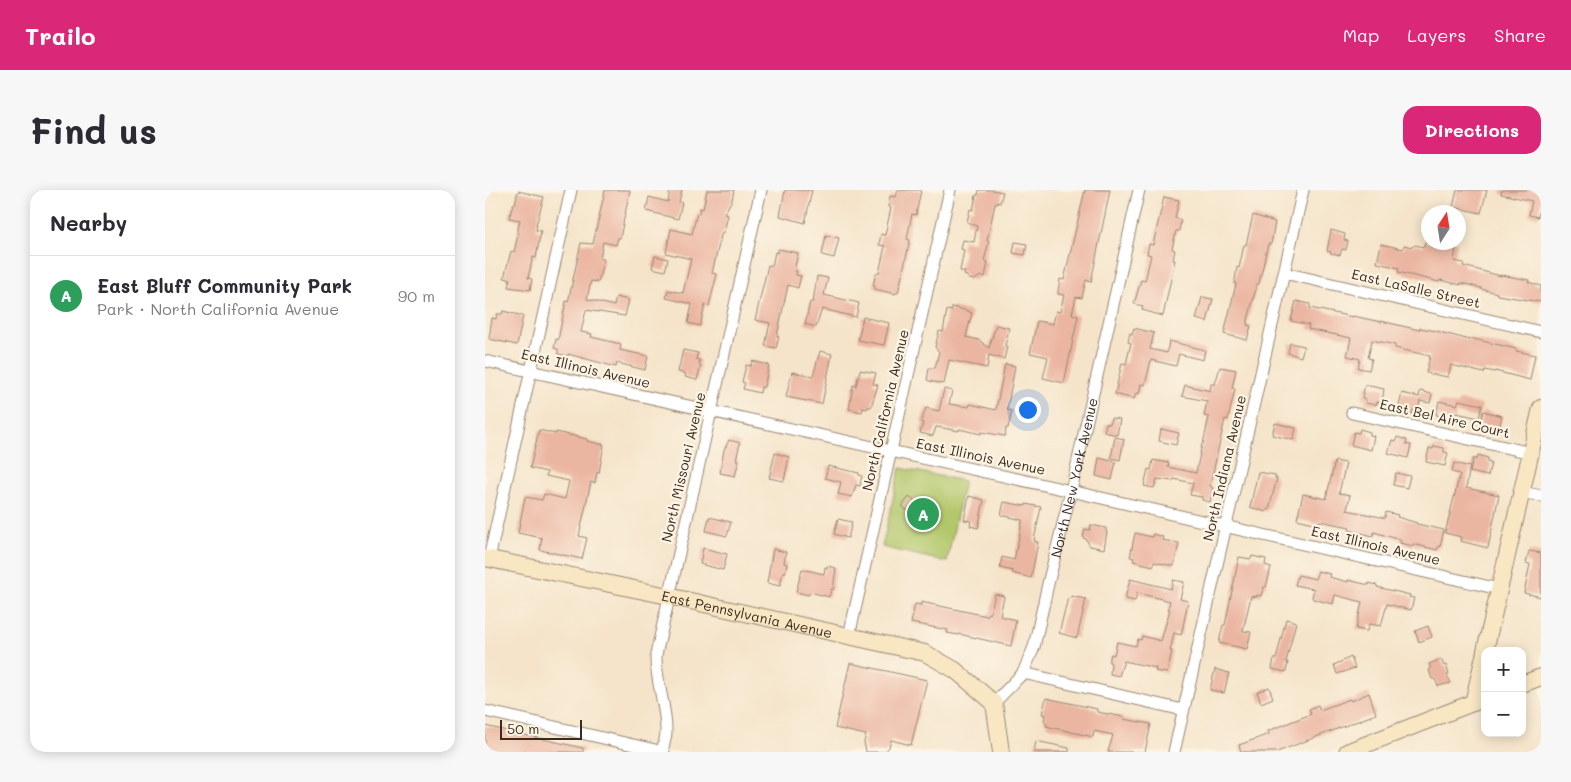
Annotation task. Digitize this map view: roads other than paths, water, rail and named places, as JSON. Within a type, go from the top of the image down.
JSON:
[{"type":"street","points":[[487,558],[571,190]]},
{"type":"street","name":"North Missouri Avenue","points":[[663,752],[666,725],[657,673],[656,655],[761,190]]},
{"type":"street","name":"North California Avenue","points":[[849,636],[950,190]]},
{"type":"street","name":"North New York Avenue","points":[[994,703],[1023,673],[1034,647],[1139,190]]},
{"type":"street","name":"North Indiana Avenue","points":[[1174,752],[1303,190]]},
{"type":"street","name":"East LaSalle Street","points":[[1284,273],[1541,332]]},
{"type":"street","name":"East Illinois Avenue","points":[[485,361],[1071,491],[1499,589]]},
{"type":"street","points":[[1487,647],[1541,408]]},
{"type":"street","name":"East Bel Aire Court","points":[[1352,413],[1531,453]]},
{"type":"street","points":[[1522,492],[1541,496]]},
{"type":"street","name":"East Pennsylvania Avenue","points":[[487,558],[925,653],[955,670],[994,703]]},
{"type":"street","points":[[1023,673],[1183,710]]},
{"type":"street","points":[[1347,752],[1479,700],[1481,686]]},
{"type":"street","points":[[994,703],[1001,752]]},
{"type":"street","points":[[485,711],[663,752]]},
{"type":"place","name":"East Bluff Community Park","points":[[923,514]]}]
